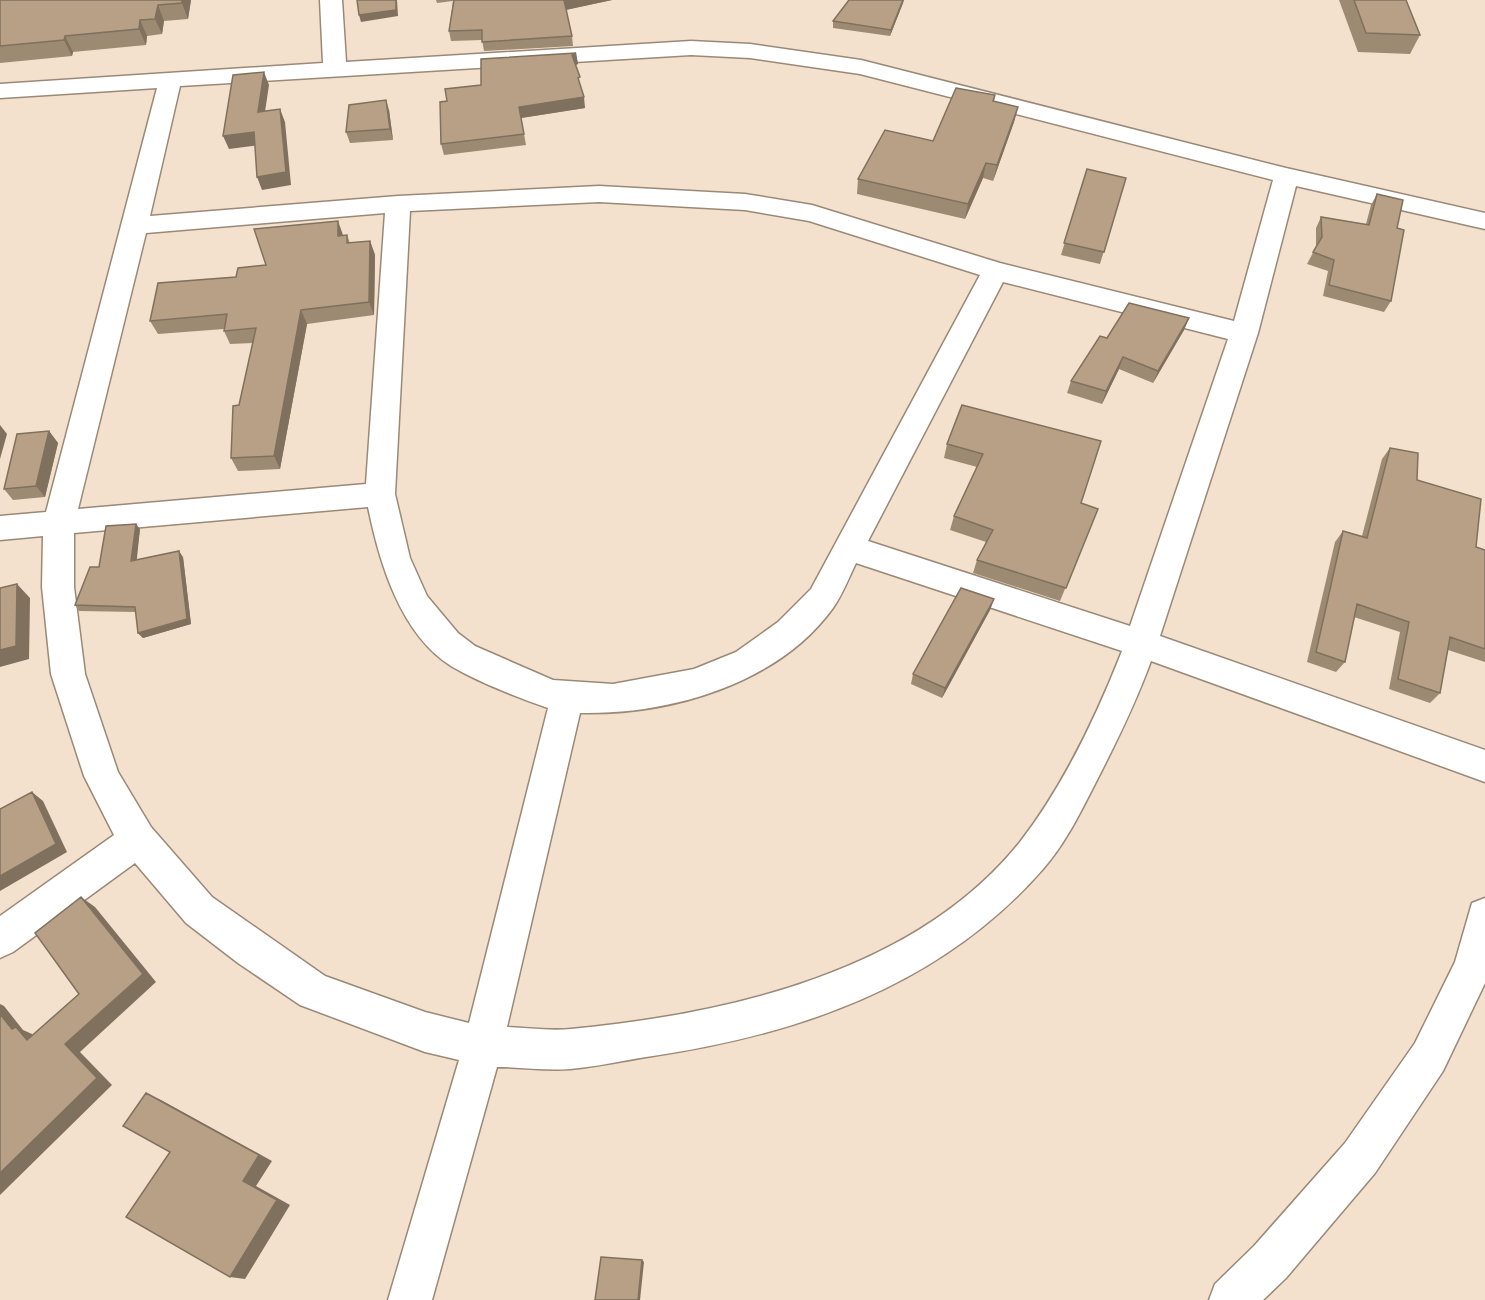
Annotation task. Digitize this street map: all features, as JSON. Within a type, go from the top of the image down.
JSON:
[{"type":"street","points":[[331,0],[335,69]]},
{"type":"street","points":[[0,92],[691,48],[750,51],[861,67],[1286,176],[1485,221]]},
{"type":"street","points":[[170,80],[59,522],[58,587],[68,674],[102,776],[138,839],[199,910],[252,950],[314,991],[425,1032],[483,1047],[570,1049],[717,1028],[798,1005],[867,977],[928,945],[978,910],[1031,856],[1060,816],[1117,707],[1142,643],[1244,333],[1286,176]]},
{"type":"street","points":[[135,226],[398,204],[599,194],[746,202],[812,213],[995,271],[1244,333]]},
{"type":"street","points":[[398,204],[380,494],[394,558],[415,604],[446,643],[463,656],[536,690],[567,698],[613,699],[696,683],[748,662],[767,650],[807,616],[822,598],[995,271]]},
{"type":"street","points":[[0,528],[380,494]]},
{"type":"street","points":[[849,548],[1142,643],[1485,766]]},
{"type":"street","points":[[411,1300],[483,1047],[567,698]]},
{"type":"street","points":[[0,939],[138,839]]},
{"type":"street","points":[[1231,1300],[1270,1262],[1360,1158],[1429,1057],[1473,966],[1485,916]]},
{"type":"building","points":[[0,0],[182,0],[182,3],[158,5],[155,19],[140,20],[139,29],[65,36],[64,40],[0,46]]},
{"type":"building","points":[[357,0],[396,0],[396,10],[359,15]]},
{"type":"building","points":[[454,0],[564,0],[572,36],[482,42],[482,30],[449,31]]},
{"type":"building","points":[[849,0],[903,0],[891,30],[833,21]]},
{"type":"building","points":[[1354,0],[1406,0],[1420,35],[1366,33]]},
{"type":"building","points":[[576,53],[572,55],[584,97],[519,107],[524,134],[441,144],[440,102],[447,101],[445,89],[481,85],[481,59]]},
{"type":"building","points":[[264,72],[258,112],[280,109],[286,172],[257,177],[254,132],[223,136],[233,75]]},
{"type":"building","points":[[956,88],[995,95],[993,101],[1018,107],[997,165],[986,163],[968,204],[858,179],[885,130],[933,141]]},
{"type":"building","points":[[386,100],[390,129],[346,132],[349,105]]},
{"type":"building","points":[[1087,169],[1126,178],[1104,252],[1064,243]]},
{"type":"building","points":[[1377,194],[1403,200],[1397,228],[1404,230],[1391,301],[1329,285],[1334,260],[1313,252],[1322,237],[1321,217],[1369,225]]},
{"type":"building","points":[[338,221],[338,236],[347,235],[347,243],[370,241],[369,302],[301,310],[274,456],[231,458],[233,406],[239,405],[256,328],[224,331],[227,314],[150,321],[158,283],[236,277],[238,268],[266,265],[254,229]]},
{"type":"building","points":[[1129,303],[1189,318],[1158,371],[1123,357],[1106,391],[1071,381],[1100,336],[1107,338]]},
{"type":"building","points":[[962,405],[1101,441],[1081,503],[1098,509],[1066,588],[977,560],[993,530],[954,516],[983,454],[947,444]]},
{"type":"building","points":[[49,431],[36,486],[4,489],[17,434]]},
{"type":"building","points":[[1390,448],[1418,453],[1417,480],[1481,499],[1476,547],[1485,550],[1485,649],[1450,637],[1440,693],[1398,679],[1409,622],[1357,604],[1345,662],[1316,652],[1343,531],[1367,538]]},
{"type":"building","points":[[136,524],[131,561],[179,551],[187,619],[138,633],[135,607],[75,605],[90,567],[99,567],[106,526]]},
{"type":"building","points":[[17,584],[16,646],[0,650],[0,588]]},
{"type":"building","points":[[961,588],[994,599],[945,688],[913,674]]},
{"type":"building","points":[[32,792],[56,844],[0,876],[0,809]]},
{"type":"building","points":[[81,897],[143,974],[65,1044],[97,1078],[0,1173],[0,1014],[12,1029],[16,1027],[27,1040],[79,994],[35,933]]},
{"type":"building","points":[[146,1093],[259,1155],[243,1181],[277,1200],[230,1277],[126,1217],[170,1152],[123,1126]]},
{"type":"building","points":[[601,1257],[642,1260],[638,1300],[595,1300]]}]
